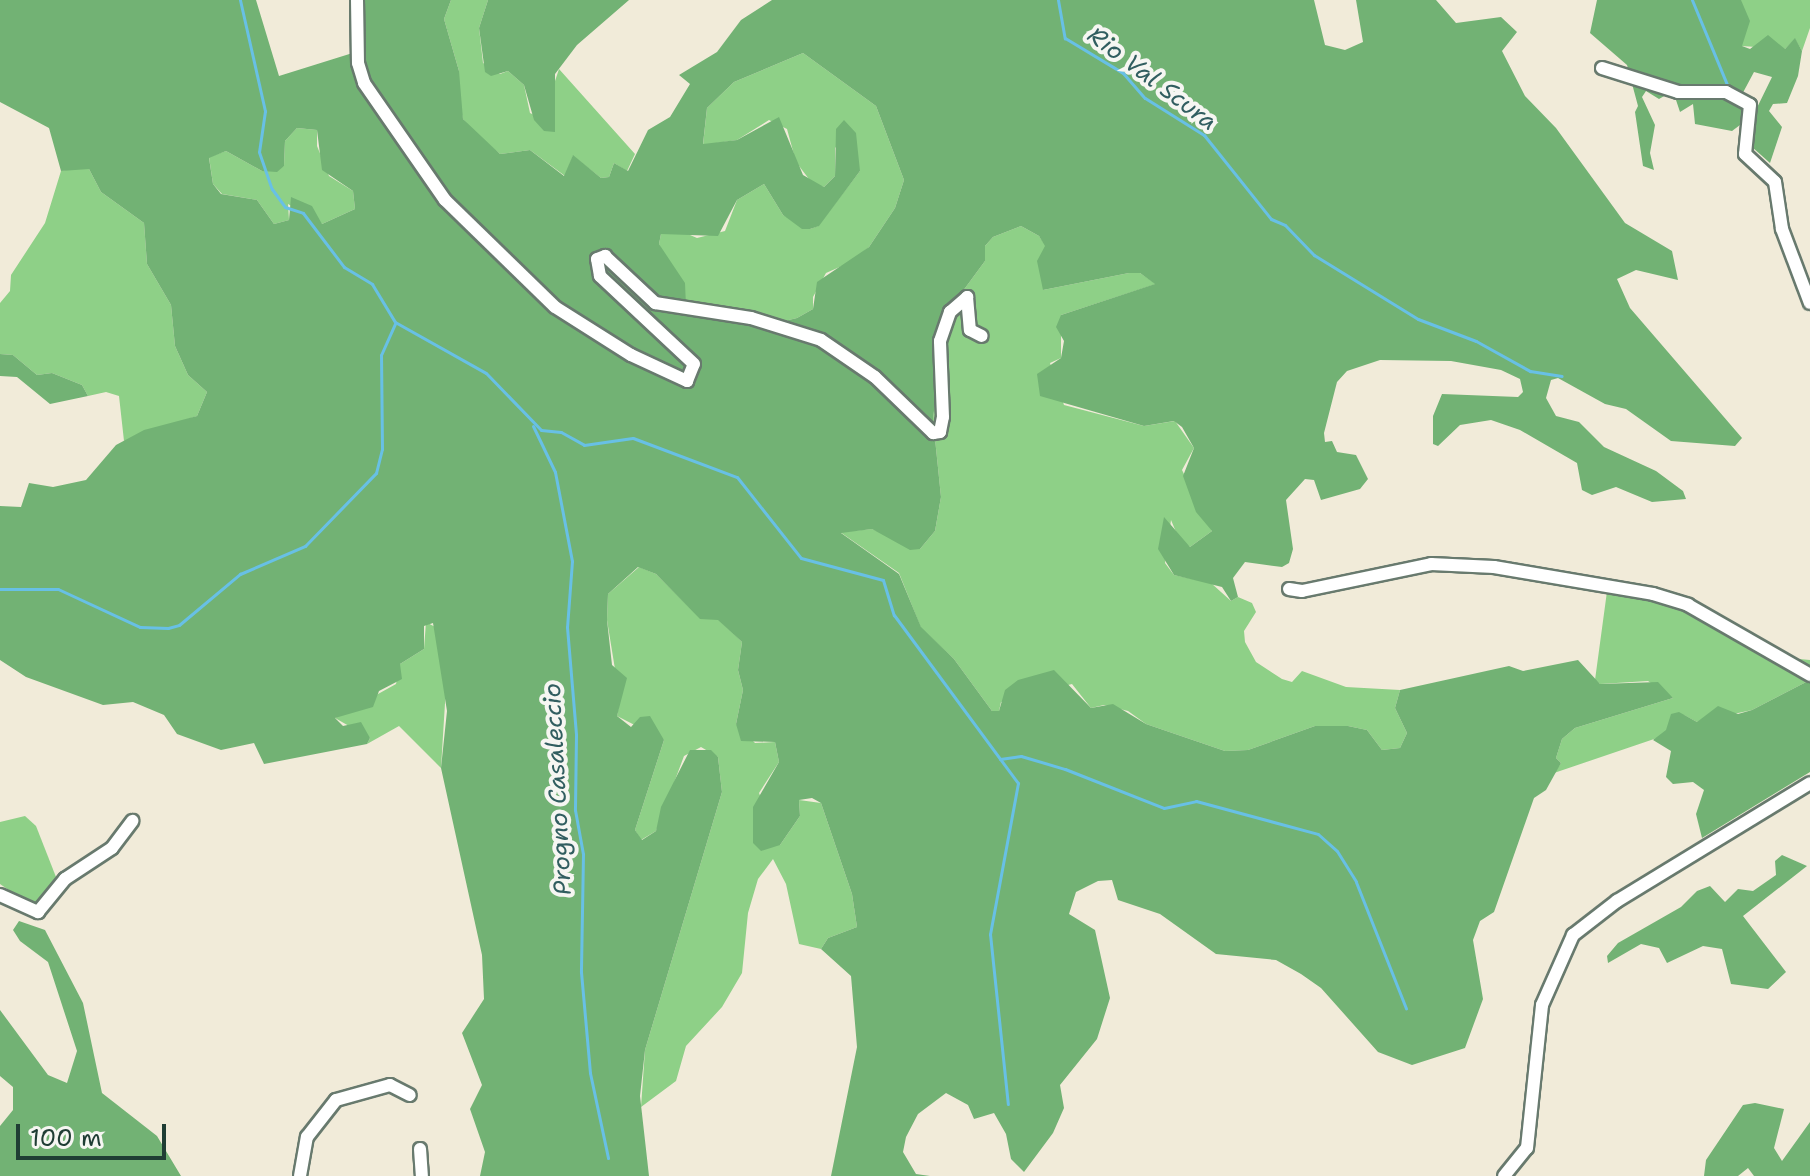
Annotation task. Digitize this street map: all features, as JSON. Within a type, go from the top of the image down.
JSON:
[{"type":"street","points":[[357,0],[358,63],[364,83],[445,200],[555,307],[631,355],[687,381],[694,364],[600,276],[597,259],[605,256],[655,303],[751,318],[821,340],[875,377],[933,433],[940,432],[943,417],[940,341],[950,312],[967,297],[970,330],[982,336]]},
{"type":"street","points":[[1602,68],[1678,92],[1726,92],[1750,105],[1745,154],[1775,182],[1782,229],[1810,303]]},
{"type":"street","points":[[1289,589],[1302,591],[1431,564],[1494,567],[1653,594],[1688,605],[1810,675]]},
{"type":"street","points":[[1504,1176],[1527,1148],[1542,1005],[1573,935],[1617,901],[1810,783]]},
{"type":"street","points":[[0,895],[38,912],[65,879],[112,848],[132,821]]},
{"type":"street","points":[[300,1176],[307,1137],[336,1100],[390,1085],[410,1095]]},
{"type":"street","points":[[420,1149],[422,1176]]},
{"type":"green space","points":[[0,0],[256,0],[279,76],[359,51],[360,0],[451,0],[444,19],[459,71],[463,119],[500,154],[530,150],[564,176],[573,155],[601,178],[609,177],[614,163],[628,171],[648,130],[670,117],[690,84],[679,75],[717,52],[741,20],[772,0],[1314,0],[1325,45],[1345,50],[1363,42],[1356,0],[1436,0],[1456,23],[1501,17],[1517,32],[1502,51],[1525,96],[1556,128],[1625,223],[1672,251],[1678,280],[1636,270],[1617,279],[1630,308],[1742,438],[1735,446],[1671,441],[1626,409],[1605,404],[1558,378],[1551,380],[1546,398],[1556,416],[1579,422],[1604,447],[1656,471],[1683,491],[1686,499],[1652,502],[1616,487],[1592,495],[1582,490],[1577,463],[1520,430],[1491,420],[1460,425],[1438,446],[1433,444],[1433,416],[1442,394],[1518,397],[1523,392],[1520,379],[1501,370],[1451,361],[1380,360],[1347,371],[1337,382],[1324,433],[1325,442],[1332,441],[1337,452],[1356,455],[1368,479],[1360,489],[1321,500],[1314,480],[1305,479],[1286,500],[1293,549],[1289,563],[1282,567],[1245,562],[1233,578],[1238,597],[1231,601],[1222,587],[1174,575],[1158,549],[1164,517],[1190,547],[1212,531],[1196,512],[1183,476],[1194,448],[1182,427],[1174,421],[1144,426],[1040,396],[1037,374],[1061,358],[1064,341],[1056,327],[1061,315],[1155,284],[1140,273],[1129,273],[1043,290],[1037,261],[1045,246],[1039,236],[1021,226],[993,237],[985,246],[985,261],[946,314],[933,419],[941,497],[935,531],[920,549],[910,550],[872,529],[841,533],[899,574],[921,627],[954,659],[992,711],[999,711],[1005,690],[1018,680],[1054,670],[1091,708],[1113,704],[1146,724],[1225,751],[1248,750],[1315,726],[1348,726],[1367,730],[1382,750],[1400,748],[1407,733],[1395,708],[1400,690],[1509,666],[1523,671],[1578,660],[1600,684],[1658,682],[1673,698],[1575,728],[1562,739],[1556,758],[1561,763],[1546,790],[1534,798],[1494,912],[1480,921],[1473,940],[1483,999],[1465,1048],[1412,1065],[1378,1052],[1321,988],[1301,974],[1276,960],[1216,954],[1160,914],[1118,900],[1112,880],[1098,881],[1076,892],[1069,914],[1095,930],[1110,998],[1097,1039],[1060,1085],[1064,1108],[1053,1133],[1024,1172],[1011,1159],[1006,1134],[994,1113],[974,1119],[968,1105],[946,1093],[918,1114],[906,1137],[903,1152],[916,1174],[930,1176],[831,1176],[857,1047],[851,976],[821,949],[828,938],[857,927],[852,894],[821,803],[812,798],[799,800],[800,816],[780,845],[761,851],[753,843],[753,807],[779,762],[775,742],[741,741],[736,724],[743,690],[738,670],[742,642],[718,620],[700,619],[656,574],[638,567],[608,594],[607,620],[612,665],[627,678],[617,716],[631,727],[640,717],[650,716],[664,740],[635,830],[642,840],[656,831],[661,807],[690,750],[711,750],[718,757],[722,792],[645,1050],[640,1096],[649,1176],[480,1176],[485,1152],[470,1109],[482,1085],[462,1033],[484,999],[482,955],[441,768],[447,711],[433,623],[424,626],[424,649],[400,664],[402,679],[379,691],[373,707],[335,718],[343,726],[361,722],[370,738],[367,744],[264,764],[254,743],[221,750],[177,734],[164,715],[133,702],[103,705],[26,677],[0,660],[0,506],[21,507],[29,483],[53,487],[86,480],[116,445],[144,430],[197,416],[207,392],[188,375],[175,346],[171,305],[147,264],[144,223],[101,192],[89,169],[61,171],[49,128],[0,102]],"holes":[[[803,53],[876,106],[904,180],[895,208],[869,247],[817,282],[813,309],[797,318],[772,324],[686,306],[685,283],[659,244],[661,234],[718,236],[737,200],[764,184],[783,215],[802,229],[810,229],[819,226],[860,171],[856,133],[844,120],[836,129],[835,176],[824,187],[803,175],[779,117],[737,140],[703,144],[707,108],[734,82]],[[297,128],[317,130],[322,170],[353,191],[355,209],[322,224],[312,206],[291,197],[289,220],[274,224],[257,200],[221,194],[213,184],[209,158],[226,151],[262,171],[277,172],[284,166],[285,141]]]},
{"type":"green space","points":[[451,0],[488,0],[479,28],[483,63],[500,74],[508,71],[524,85],[530,113],[555,125],[552,90],[559,69],[635,154],[627,171],[614,163],[609,177],[601,178],[573,156],[565,176],[530,150],[500,154],[474,132],[463,119],[459,101],[459,71],[444,19]]},
{"type":"green space","points":[[488,0],[629,0],[577,45],[555,74],[555,132],[544,131],[534,120],[524,85],[508,71],[491,76],[485,72],[479,28]]},
{"type":"green space","points":[[1597,0],[1741,0],[1750,21],[1742,46],[1750,49],[1768,35],[1785,49],[1795,38],[1802,51],[1798,76],[1787,103],[1773,104],[1769,111],[1782,127],[1770,163],[1752,147],[1749,124],[1772,77],[1754,72],[1739,100],[1744,122],[1732,131],[1695,124],[1693,104],[1680,112],[1673,91],[1659,99],[1646,91],[1642,97],[1655,125],[1650,153],[1654,170],[1643,166],[1635,112],[1638,106],[1627,65],[1590,33]]},
{"type":"green space","points":[[1741,0],[1810,0],[1810,28],[1802,51],[1795,39],[1785,49],[1742,46]]},
{"type":"green space","points":[[803,53],[876,106],[904,180],[895,208],[869,247],[851,262],[826,273],[813,297],[813,309],[797,318],[772,324],[685,306],[659,244],[661,234],[683,232],[697,238],[725,231],[737,200],[764,184],[783,215],[810,229],[818,226],[860,171],[835,147],[835,176],[824,187],[812,183],[796,162],[787,129],[769,120],[737,140],[703,145],[707,108],[734,82]]},
{"type":"green space","points":[[297,128],[317,130],[317,146],[329,176],[353,191],[355,209],[322,224],[288,204],[289,220],[274,224],[257,200],[222,194],[213,184],[209,157],[226,151],[262,171],[284,166],[285,141]]},
{"type":"green space","points":[[81,167],[89,169],[101,192],[144,223],[147,264],[171,305],[175,346],[188,375],[207,392],[197,416],[124,441],[119,396],[106,392],[88,396],[82,385],[52,373],[37,375],[13,355],[0,354],[0,303],[10,291],[11,275],[45,223],[61,171]]},
{"type":"green space","points":[[1021,226],[1039,236],[1046,246],[1043,290],[1129,273],[1140,273],[1156,284],[1061,315],[1061,358],[1050,363],[1064,405],[1144,426],[1175,421],[1194,448],[1182,470],[1212,531],[1190,547],[1179,539],[1171,520],[1165,563],[1174,575],[1211,583],[1231,601],[1238,597],[1252,603],[1256,612],[1244,631],[1245,642],[1256,662],[1282,679],[1292,682],[1302,671],[1346,687],[1400,690],[1395,708],[1407,733],[1400,748],[1382,750],[1367,730],[1348,726],[1315,726],[1248,750],[1225,751],[1146,724],[1128,711],[1104,705],[1091,708],[1072,684],[1001,702],[999,711],[992,711],[954,659],[921,628],[899,573],[840,532],[872,529],[920,549],[935,531],[941,497],[933,419],[946,314],[985,261],[985,246],[993,237]]},
{"type":"green space","points":[[0,354],[13,355],[37,375],[52,373],[82,385],[88,396],[50,404],[17,377],[0,376]]},
{"type":"green space","points":[[639,567],[656,574],[700,618],[718,619],[742,642],[738,670],[743,690],[736,724],[755,743],[775,742],[779,762],[759,793],[780,845],[800,816],[799,800],[821,803],[852,894],[857,927],[828,938],[821,949],[799,944],[786,884],[773,859],[758,879],[748,913],[742,973],[722,1007],[686,1046],[676,1081],[641,1107],[645,1050],[722,792],[718,757],[701,747],[684,756],[656,831],[641,840],[635,830],[664,740],[617,716],[620,700],[607,620],[608,594]]},
{"type":"green space","points":[[1608,584],[1671,593],[1701,604],[1777,657],[1810,660],[1810,680],[1752,710],[1697,722],[1684,715],[1660,737],[1554,773],[1561,763],[1556,758],[1562,739],[1575,728],[1673,698],[1648,681],[1600,684],[1595,680]]},
{"type":"green space","points":[[426,622],[437,628],[446,687],[441,768],[399,726],[367,744],[370,738],[335,718],[396,684],[400,664],[424,649]]},
{"type":"green space","points":[[1810,680],[1810,772],[1702,838],[1696,814],[1704,790],[1693,782],[1673,784],[1666,777],[1671,751],[1653,740],[1666,730],[1671,714],[1679,712],[1697,722],[1718,706],[1738,714]]},
{"type":"green space","points":[[25,816],[36,826],[56,877],[35,908],[0,884],[0,822]]},
{"type":"green space","points":[[1782,855],[1807,866],[1743,916],[1786,972],[1768,989],[1731,984],[1722,949],[1703,946],[1667,963],[1659,948],[1641,944],[1608,963],[1607,956],[1618,943],[1681,907],[1697,891],[1710,886],[1725,902],[1738,889],[1753,891],[1776,875],[1775,861]]},
{"type":"green space","points":[[19,921],[45,930],[83,1003],[102,1093],[157,1136],[181,1176],[0,1176],[0,1126],[13,1110],[13,1087],[0,1076],[0,1010],[48,1075],[67,1083],[77,1051],[48,962],[20,941],[13,930]]},
{"type":"green space","points":[[1755,1103],[1784,1109],[1774,1148],[1782,1161],[1810,1122],[1810,1176],[1754,1176],[1748,1168],[1738,1176],[1704,1176],[1706,1160],[1743,1105]]},
{"type":"waterway","points":[[240,0],[265,111],[259,152],[272,189],[285,207],[303,213],[344,267],[372,284],[395,322],[486,373],[541,430],[561,432],[584,445],[633,438],[737,477],[801,558],[883,580],[894,615],[1018,783],[990,934],[1008,1104]]},
{"type":"waterway","name":"Rio Val Scura","points":[[1058,0],[1065,38],[1123,73],[1145,98],[1204,135],[1271,219],[1285,225],[1314,255],[1418,319],[1476,341],[1530,371],[1562,376]]},
{"type":"waterway","points":[[1692,0],[1728,87]]},
{"type":"waterway","points":[[0,589],[58,589],[140,627],[168,628],[179,625],[240,574],[305,546],[376,473],[382,449],[381,355],[395,323]]},
{"type":"waterway","name":"Progno Casaleccio","points":[[533,426],[555,472],[572,561],[567,627],[576,735],[575,810],[583,854],[581,972],[590,1073],[608,1158]]},
{"type":"waterway","points":[[1000,759],[1021,756],[1065,769],[1164,808],[1196,801],[1318,834],[1337,851],[1356,882],[1406,1008]]}]
